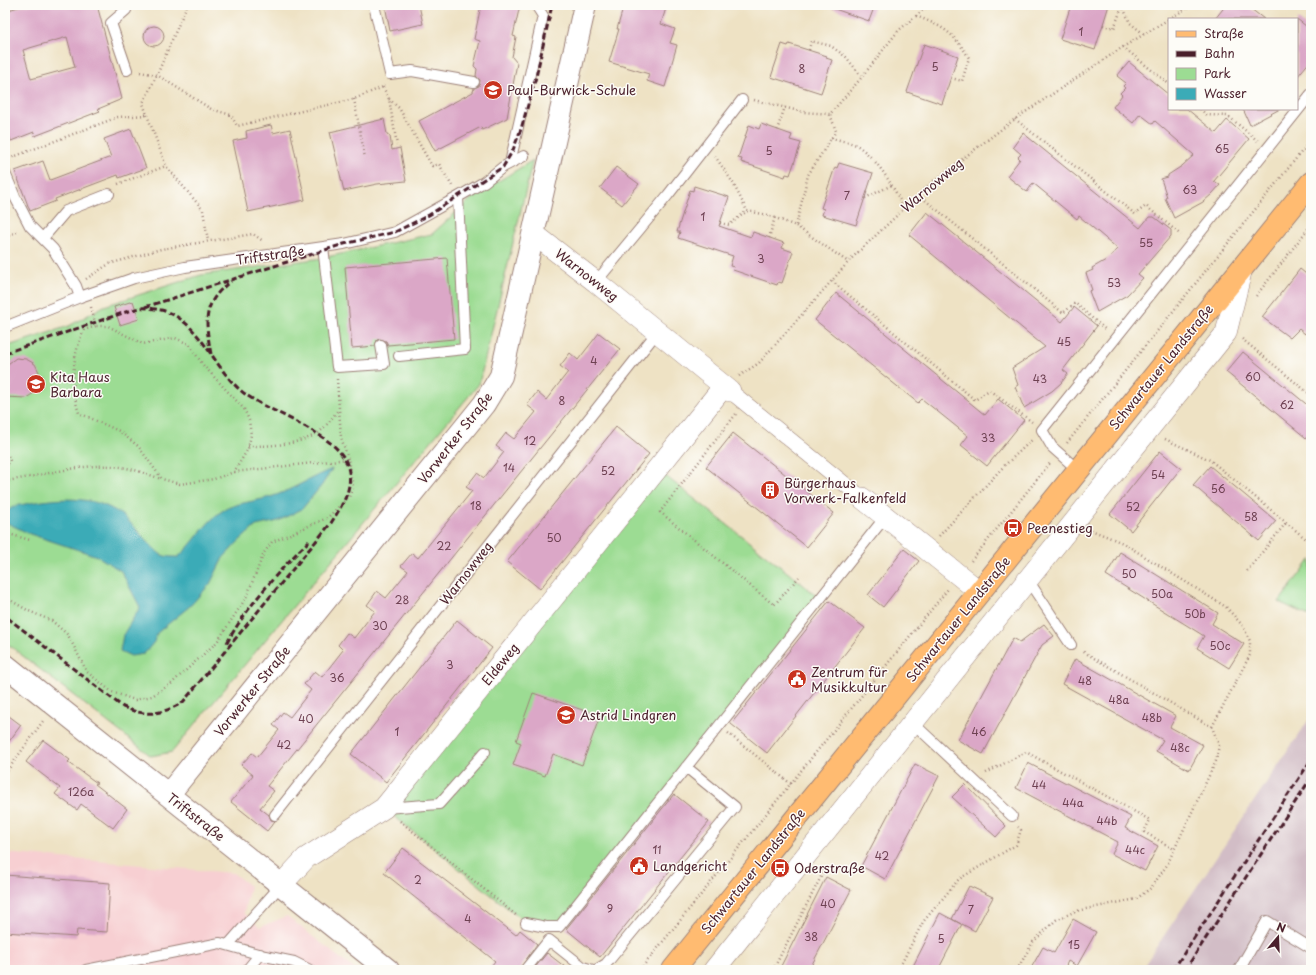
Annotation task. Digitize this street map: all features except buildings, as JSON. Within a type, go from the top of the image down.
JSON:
[{"type":"main road","name":"Schwartauer Landstraße","points":[[679,968],[1311,182]]},
{"type":"street","name":"Vorwerker Straße","points":[[168,795],[484,404],[501,376],[585,5]]},
{"type":"street","name":"Warnowweg","points":[[534,234],[658,331],[733,393]]},
{"type":"street","name":"Schwartauer Landstraße","points":[[714,970],[1226,333],[1242,268]]},
{"type":"street","name":"Eldeweg","points":[[281,884],[306,858],[384,808],[697,420],[733,393]]},
{"type":"street","points":[[733,393],[980,592]]},
{"type":"street","name":"Triftstraße","points":[[5,665],[388,970]]},
{"type":"lane","points":[[126,5],[126,10],[111,23],[127,70]]},
{"type":"lane","points":[[374,5],[390,74],[412,71],[474,82]]},
{"type":"lane","points":[[510,163],[543,16],[536,5]]},
{"type":"lane","points":[[1078,470],[1052,447],[1042,430],[1311,94]]},
{"type":"lane","points":[[596,282],[708,145],[742,100]]},
{"type":"lane","name":"Triftstraße","points":[[5,327],[83,296],[134,278],[186,267],[344,244],[395,232],[458,197],[510,163],[524,156]]},
{"type":"lane","points":[[5,173],[30,226],[53,249],[83,296]]},
{"type":"lane","points":[[43,238],[66,211],[109,194]]},
{"type":"lane","points":[[399,356],[465,349],[458,197]]},
{"type":"lane","points":[[323,247],[337,367],[384,364],[381,345]]},
{"type":"lane","name":"Warnowweg","points":[[275,815],[658,331]]},
{"type":"lane","points":[[526,923],[546,927],[559,927],[718,725],[886,516]]},
{"type":"lane","points":[[1028,580],[1071,645]]},
{"type":"lane","points":[[913,723],[1012,816]]},
{"type":"lane","points":[[384,808],[439,804],[485,752]]},
{"type":"lane","points":[[525,970],[549,940],[583,967],[594,970],[606,964],[735,807],[686,767]]},
{"type":"lane","points":[[228,946],[281,884]]},
{"type":"lane","points":[[1239,970],[1267,921],[1311,948]]},
{"type":"lane","points":[[86,970],[220,943],[294,962],[310,970]]},
{"type":"lane","points":[[247,970],[260,954]]},
{"type":"path","points":[[187,5],[157,75],[143,103],[166,166],[203,210],[208,241]]},
{"type":"path","points":[[830,114],[862,77],[898,31],[928,5]]},
{"type":"path","name":"Warnowweg","points":[[1171,18],[1192,5]]},
{"type":"path","points":[[1103,25],[1114,28],[1122,6]]},
{"type":"path","points":[[1122,6],[1130,23],[1144,34]]},
{"type":"path","points":[[916,16],[940,26],[958,40],[969,58],[962,81],[951,78]]},
{"type":"path","name":"Warnowweg","points":[[733,393],[848,262],[932,182],[1015,119],[1123,47],[1168,20]]},
{"type":"path","points":[[809,50],[811,41],[831,46],[846,57],[862,77]]},
{"type":"path","points":[[1123,47],[1168,83]]},
{"type":"path","points":[[127,70],[157,75],[211,110],[231,115],[237,126],[354,99],[383,87],[390,74]]},
{"type":"path","points":[[383,87],[388,99],[397,145]]},
{"type":"path","points":[[354,99],[365,158]]},
{"type":"path","points":[[388,99],[399,108],[432,166],[439,164],[458,197]]},
{"type":"path","points":[[742,100],[758,100],[803,112],[830,114]]},
{"type":"path","points":[[777,130],[785,107]]},
{"type":"path","points":[[1201,110],[1208,115],[1228,116],[1268,149]]},
{"type":"path","points":[[796,226],[808,175],[836,131],[830,114]]},
{"type":"path","points":[[5,160],[118,117],[147,115]]},
{"type":"path","points":[[1015,119],[1135,214],[1146,206],[1192,244]]},
{"type":"path","points":[[831,138],[857,146],[876,163],[892,184],[904,208]]},
{"type":"path","points":[[640,970],[959,576],[1024,493],[1059,454],[1311,140]]},
{"type":"path","points":[[708,145],[733,183],[747,211]]},
{"type":"path","points":[[109,194],[116,185],[166,166]]},
{"type":"path","points":[[865,198],[892,184]]},
{"type":"path","points":[[446,190],[452,186]]},
{"type":"path","points":[[919,195],[1063,313],[1075,302],[1116,338]]},
{"type":"path","points":[[720,223],[729,225],[747,211],[775,217],[796,226],[848,262]]},
{"type":"path","points":[[768,238],[775,217]]},
{"type":"path","points":[[1253,299],[1311,225]]},
{"type":"path","points":[[76,286],[109,264],[161,249],[253,234],[262,241],[270,240]]},
{"type":"path","points":[[832,281],[975,400],[989,390],[1042,430],[1004,466],[927,549]]},
{"type":"path","points":[[83,296],[96,326]]},
{"type":"path","points":[[162,479],[138,446],[119,431],[79,413],[75,403],[73,376],[78,342],[84,330],[96,326],[108,326],[143,344],[175,338],[189,344],[203,365],[244,408],[249,420],[251,435],[248,446],[234,472]]},
{"type":"path","points":[[1241,338],[1311,395]]},
{"type":"path","points":[[5,597],[29,611],[52,621],[68,635],[87,672],[112,692],[135,700],[152,696],[171,684],[216,642],[246,598],[264,554],[272,542],[287,534],[311,526],[327,518],[349,497],[353,487],[348,459],[341,438],[338,410],[337,367]]},
{"type":"path","points":[[733,393],[660,512],[774,605],[799,577]]},
{"type":"path","points":[[248,446],[268,446],[294,442],[317,433],[338,410]]},
{"type":"path","points":[[1150,428],[1169,443],[1210,460],[1311,543]]},
{"type":"path","points":[[5,454],[9,457],[10,461],[5,467]]},
{"type":"path","points":[[5,481],[90,466],[112,466],[135,470],[180,484],[214,479],[234,472],[348,459]]},
{"type":"path","points":[[1076,520],[1086,528],[1123,543],[1226,607],[1244,626],[1250,641],[1250,655],[1212,727]]},
{"type":"path","points":[[1247,571],[1286,523]]},
{"type":"path","points":[[5,533],[30,540]]},
{"type":"path","points":[[1017,970],[1033,942],[1056,920],[1076,911],[1136,899],[1151,888],[1167,865],[1216,761],[1219,745],[1212,727],[1071,645]]},
{"type":"path","points":[[5,774],[55,704]]},
{"type":"path","points":[[718,725],[791,784]]},
{"type":"path","points":[[974,780],[1026,752],[1150,820],[1144,832],[1174,849]]},
{"type":"path","points":[[384,808],[526,923]]},
{"type":"path","points":[[898,970],[923,922],[959,879],[1016,846],[1020,830],[1012,816]]},
{"type":"path","points":[[773,970],[824,871],[819,865]]},
{"type":"shaded area","points":[[1311,716],[1311,970],[1141,970]]},
{"type":"shaded area","points":[[5,853],[233,873],[250,886],[244,913],[260,927],[287,916],[355,970],[5,970]]},
{"type":"green space","points":[[533,160],[479,384],[172,752],[151,756],[5,642],[5,347],[69,326],[104,306],[201,275],[322,258],[432,234],[474,196]]},
{"type":"green space","points":[[658,470],[820,598],[559,927],[526,923],[384,808]]},
{"type":"green space","points":[[1311,559],[1311,617],[1279,602]]},
{"type":"water","points":[[332,469],[322,485],[302,509],[278,521],[256,526],[238,542],[223,558],[210,584],[190,606],[157,633],[154,642],[144,654],[131,656],[120,651],[123,635],[140,607],[121,571],[97,556],[30,534],[7,523],[5,520],[8,511],[17,506],[60,499],[87,501],[112,509],[123,516],[158,553],[168,557],[178,557],[210,521],[222,511],[240,504],[264,499],[278,494]]},
{"type":"railway","points":[[145,307],[344,244],[395,232],[429,215],[503,167],[513,150],[521,129],[536,77],[552,5]]},
{"type":"railway","points":[[211,354],[207,322],[210,305],[215,297],[231,281]]},
{"type":"railway","points":[[5,353],[135,309],[145,308],[161,310],[175,315],[197,335],[224,372],[245,394],[301,424],[329,442],[346,462],[350,479],[344,501],[331,523],[183,702],[168,710],[146,713],[123,707],[5,616]]},
{"type":"railway","points":[[227,643],[234,630],[264,589],[309,541]]},
{"type":"railway","points":[[1173,970],[1311,760]]},
{"type":"railway","points":[[1185,970],[1311,778]]},
{"type":"place","name":"Paul-Burwick-Schule","points":[[493,90]]},
{"type":"place","name":"Kita Haus Barbara","points":[[36,384]]},
{"type":"place","name":"Bürgerhaus Vorwerk-Falkenfeld","points":[[770,490]]},
{"type":"place","name":"Peenestieg","points":[[1013,528]]},
{"type":"place","name":"Zentrum für Musikkultur","points":[[797,679]]},
{"type":"place","name":"Astrid Lindgren","points":[[566,715]]},
{"type":"place","name":"Landgericht","points":[[639,866]]},
{"type":"place","name":"Oderstraße","points":[[780,868]]}]
